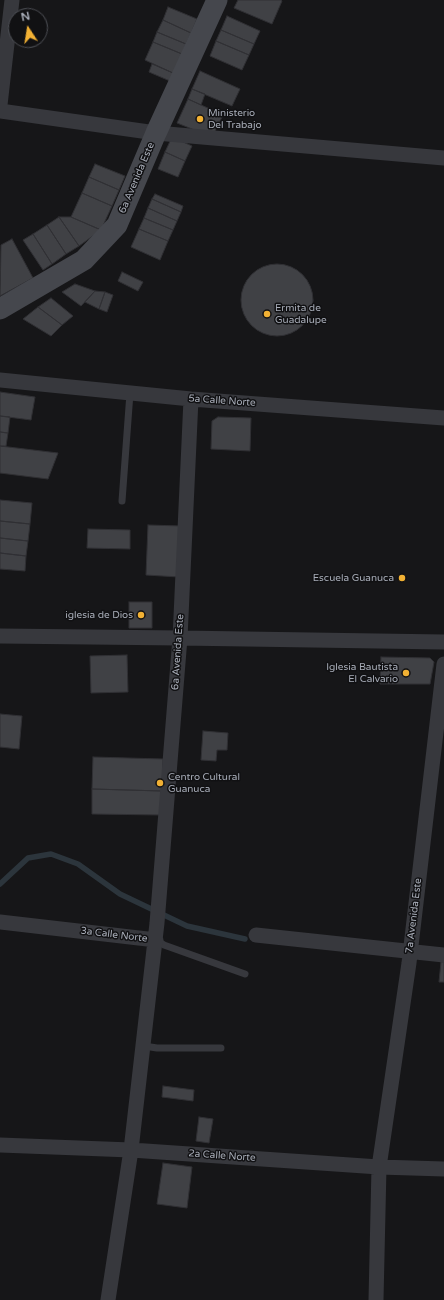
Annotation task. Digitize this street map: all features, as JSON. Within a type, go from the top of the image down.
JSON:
[{"type":"street","points":[[0,106],[12,0]]},
{"type":"street","name":"6a Avenida Este","points":[[0,309],[84,260],[116,225],[217,0]]},
{"type":"street","points":[[0,112],[156,133],[444,158]]},
{"type":"street","name":"5a Calle Norte","points":[[0,380],[192,399],[444,418]]},
{"type":"street","name":"6a Avenida Este","points":[[108,1300],[132,1150],[156,940],[180,638],[192,399]]},
{"type":"street","points":[[0,636],[444,642]]},
{"type":"street","name":"7a Avenida Este","points":[[376,1300],[379,1167],[410,952],[444,664]]},
{"type":"street","name":"3a Calle Norte","points":[[0,922],[156,940]]},
{"type":"street","points":[[256,935],[444,955]]},
{"type":"street","name":"2a Calle Norte","points":[[0,1146],[132,1150],[379,1167],[444,1169]]},
{"type":"lane","points":[[122,501],[130,393]]},
{"type":"lane","name":"3a Calle Norte","points":[[156,940],[164,945],[245,974]]},
{"type":"lane","points":[[144,1046],[157,1048],[221,1048]]},
{"type":"building","points":[[238,0],[282,1],[272,24],[234,8]]},
{"type":"building","points":[[168,7],[197,19],[191,33],[163,20]]},
{"type":"building","points":[[227,16],[260,31],[254,44],[221,30]]},
{"type":"building","points":[[163,20],[191,33],[186,44],[157,32]]},
{"type":"building","points":[[221,30],[254,44],[249,55],[216,41]]},
{"type":"building","points":[[157,32],[186,44],[182,54],[153,42]]},
{"type":"building","points":[[216,41],[249,55],[242,70],[210,56]]},
{"type":"building","points":[[153,42],[182,54],[173,73],[145,60]]},
{"type":"building","points":[[152,64],[173,73],[170,81],[149,72]]},
{"type":"building","points":[[200,71],[240,89],[232,106],[192,89]]},
{"type":"building","points":[[192,89],[205,94],[201,105],[188,99]]},
{"type":"building","name":"Ministerio Del Trabajo","points":[[188,99],[223,115],[212,137],[177,123]]},
{"type":"building","points":[[172,137],[192,146],[185,161],[165,152]]},
{"type":"building","points":[[165,152],[185,161],[178,177],[158,169]]},
{"type":"building","points":[[95,164],[125,176],[119,190],[89,177]]},
{"type":"building","points":[[89,177],[119,190],[112,206],[82,193]]},
{"type":"building","points":[[82,193],[112,206],[101,230],[71,217]]},
{"type":"building","points":[[155,194],[183,206],[181,212],[152,199]]},
{"type":"building","points":[[152,199],[181,212],[177,221],[148,208]]},
{"type":"building","points":[[148,208],[177,221],[173,230],[144,218]]},
{"type":"building","points":[[59,217],[79,246],[66,254],[47,225]]},
{"type":"building","points":[[59,217],[71,217],[101,230],[79,246]]},
{"type":"building","points":[[144,218],[173,230],[168,241],[139,229]]},
{"type":"building","points":[[47,225],[66,254],[52,264],[33,234]]},
{"type":"building","points":[[139,229],[168,241],[160,260],[131,247]]},
{"type":"building","points":[[33,234],[52,264],[43,270],[23,240]]},
{"type":"building","points":[[12,239],[33,278],[0,296],[1,245]]},
{"type":"building","points":[[270,264],[284,264],[303,274],[313,293],[313,307],[303,326],[284,336],[270,336],[251,326],[241,307],[241,293],[251,274]]},
{"type":"building","points":[[122,272],[143,282],[138,291],[118,281]]},
{"type":"building","points":[[75,284],[95,291],[81,306],[62,292]]},
{"type":"building","points":[[95,291],[105,292],[99,309],[85,302]]},
{"type":"building","points":[[105,292],[113,295],[107,312],[99,309]]},
{"type":"building","points":[[51,298],[73,316],[62,325],[38,307]]},
{"type":"building","points":[[38,307],[62,325],[51,336],[23,319]]},
{"type":"building","points":[[0,392],[35,397],[31,420],[0,416]]},
{"type":"building","points":[[0,416],[10,417],[8,433],[0,432]]},
{"type":"building","points":[[218,417],[251,418],[250,451],[211,449],[212,421]]},
{"type":"building","points":[[0,432],[8,433],[6,446],[0,446]]},
{"type":"building","points":[[0,446],[58,453],[48,479],[0,473]]},
{"type":"building","points":[[0,500],[32,503],[30,524],[0,521]]},
{"type":"building","points":[[0,521],[30,524],[28,541],[0,538]]},
{"type":"building","points":[[148,525],[181,526],[179,577],[146,575]]},
{"type":"building","points":[[88,529],[130,530],[130,549],[87,548]]},
{"type":"building","points":[[0,538],[28,541],[26,556],[0,553]]},
{"type":"building","points":[[0,553],[26,556],[25,571],[0,569]]},
{"type":"building","name":"iglesia de Dios","points":[[129,602],[152,602],[152,628],[129,628]]},
{"type":"building","points":[[127,655],[128,692],[91,693],[90,656]]},
{"type":"building","name":"Iglesia Bautista El Calvario","points":[[381,657],[430,658],[434,662],[430,684],[380,684]]},
{"type":"building","points":[[0,714],[22,716],[19,749],[0,747]]},
{"type":"building","points":[[203,731],[228,733],[227,750],[217,750],[216,761],[201,760]]},
{"type":"building","points":[[93,757],[163,759],[162,791],[92,789]]},
{"type":"building","points":[[92,789],[162,791],[161,815],[92,814]]},
{"type":"building","points":[[441,962],[444,962],[444,982],[439,982]]},
{"type":"building","points":[[163,1086],[194,1090],[193,1101],[162,1097]]},
{"type":"building","points":[[199,1117],[213,1119],[209,1143],[196,1141]]},
{"type":"building","points":[[163,1163],[192,1167],[187,1208],[157,1204]]},
{"type":"waterway","points":[[0,884],[28,858],[51,854],[78,864],[120,894],[187,926],[245,939]]},
{"type":"place","name":"Ministerio Del Trabajo","points":[[200,119]]},
{"type":"place","name":"Ermita de Guadalupe","points":[[267,314]]},
{"type":"place","name":"Escuela Guanuca","points":[[402,578]]},
{"type":"place","name":"iglesia de Dios","points":[[141,615]]},
{"type":"place","name":"Iglesia Bautista El Calvario","points":[[406,673]]},
{"type":"place","name":"Centro Cultural Guanuca","points":[[160,783]]}]
